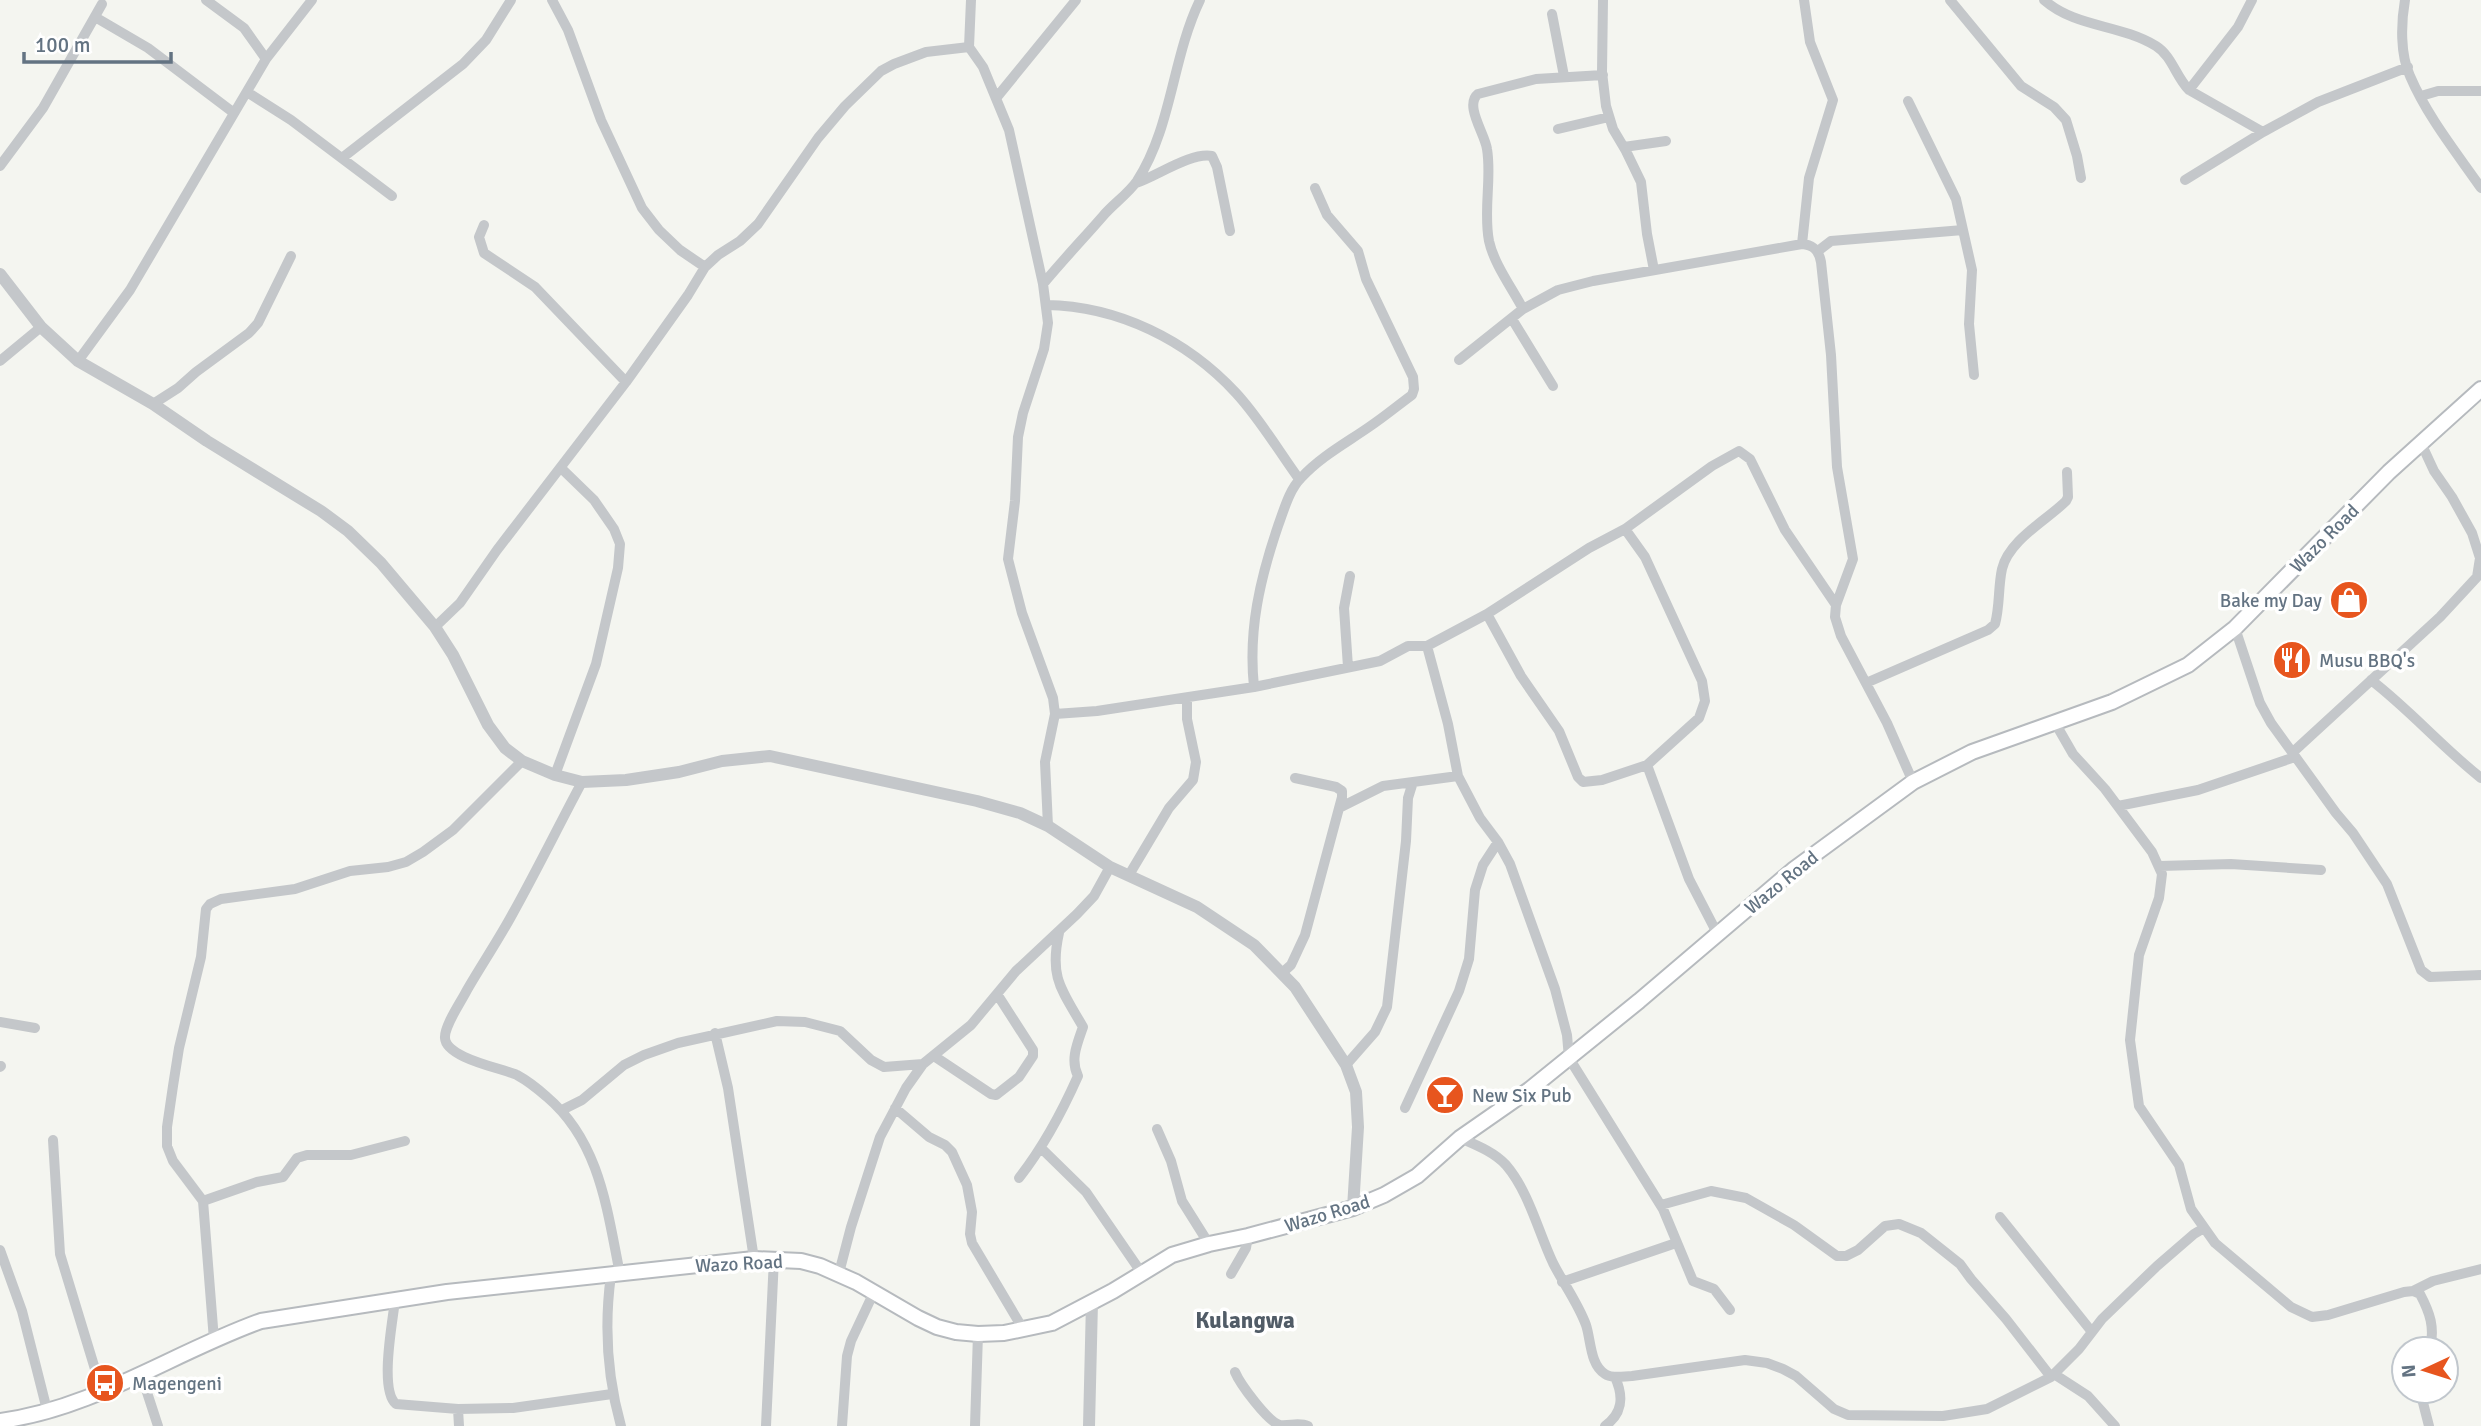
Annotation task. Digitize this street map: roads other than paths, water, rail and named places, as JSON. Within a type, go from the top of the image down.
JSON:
[{"type":"main road","name":"Wazo Road","points":[[0,1421],[47,1410],[102,1392],[261,1321],[500,1285],[754,1259],[801,1261],[839,1273],[918,1318],[956,1332],[978,1334],[1023,1329],[1052,1323],[1172,1255],[1353,1208],[1384,1195],[1417,1176],[1460,1138],[1529,1090],[1569,1058],[1793,870],[1913,782],[1972,752],[2112,702],[2180,669],[2235,628],[2389,472],[2481,389]]},
{"type":"street","points":[[206,0],[244,28],[266,59]]},
{"type":"street","points":[[78,361],[130,290],[266,59],[312,0]]},
{"type":"street","points":[[342,158],[463,64],[486,40],[511,0]]},
{"type":"street","points":[[552,0],[569,30],[601,120],[642,208],[659,230],[680,250],[705,267]]},
{"type":"street","points":[[971,0],[969,47],[983,67],[1009,130],[1043,284],[1048,323],[1044,349],[1018,436],[1008,559],[1022,613],[1053,698],[1055,714],[1045,762],[1048,826]]},
{"type":"street","points":[[997,97],[1076,0]]},
{"type":"street","points":[[1043,284],[1136,183],[1155,144],[1180,50],[1200,0]]},
{"type":"street","points":[[1603,0],[1603,75],[1606,106],[1613,129],[1641,182],[1654,270]]},
{"type":"street","points":[[1802,244],[1809,178],[1833,100],[1810,42],[1804,0]]},
{"type":"street","points":[[1950,0],[2021,86],[2054,107],[2066,120],[2081,178]]},
{"type":"street","points":[[2044,0],[2056,11],[2070,18],[2133,36],[2158,47],[2189,90],[2263,132]]},
{"type":"street","points":[[2189,90],[2238,27],[2252,0]]},
{"type":"street","points":[[2405,0],[2402,22],[2409,74],[2437,124],[2481,188]]},
{"type":"street","points":[[0,166],[43,108],[102,4]]},
{"type":"street","points":[[1552,14],[1564,76]]},
{"type":"street","points":[[95,18],[148,48],[234,113]]},
{"type":"street","points":[[435,627],[460,603],[497,550],[626,382],[705,267],[758,224],[831,122],[881,71],[926,52],[969,47]]},
{"type":"street","points":[[2185,180],[2318,102],[2407,67]]},
{"type":"street","points":[[1523,309],[1490,244],[1487,224],[1487,147],[1472,106],[1474,98],[1478,94],[1536,79],[1603,75]]},
{"type":"street","points":[[2421,96],[2438,92],[2481,91]]},
{"type":"street","points":[[247,92],[291,120],[391,196]]},
{"type":"street","points":[[1908,101],[1956,199],[1972,270],[1969,324],[1974,374]]},
{"type":"street","points":[[1558,129],[1609,117]]},
{"type":"street","points":[[1624,147],[1666,141]]},
{"type":"street","points":[[1136,183],[1154,177],[1179,163],[1206,155],[1212,156],[1217,167],[1230,231]]},
{"type":"street","points":[[1254,687],[1251,657],[1255,609],[1266,562],[1288,499],[1299,479],[1323,458],[1412,395],[1414,388],[1413,377],[1366,279],[1358,251],[1327,215],[1315,188]]},
{"type":"street","points":[[484,225],[480,237],[484,253],[535,287],[626,382]]},
{"type":"street","points":[[1818,251],[1831,241],[1963,230]]},
{"type":"street","points":[[1459,360],[1523,309],[1558,290],[1593,281],[1802,244],[1818,251],[1831,355],[1837,467],[1853,559],[1836,604],[1835,617],[1841,636],[1913,782]]},
{"type":"street","points":[[153,404],[249,333],[258,323],[291,256]]},
{"type":"street","points":[[0,274],[41,327],[78,361],[153,404],[348,531],[388,571],[435,627],[453,655],[488,725],[505,748],[522,761],[555,775],[582,782],[626,780],[679,772],[722,761],[770,756],[977,801],[1020,813],[1048,826],[1110,867],[1197,907],[1254,945],[1295,987],[1346,1065],[1356,1092],[1358,1126],[1353,1208]]},
{"type":"street","points":[[1046,305],[1073,306],[1104,312],[1144,327],[1193,356],[1217,374],[1236,394],[1299,479]]},
{"type":"street","points":[[1512,319],[1553,386]]},
{"type":"street","points":[[0,361],[41,327]]},
{"type":"street","points":[[2118,806],[2198,790],[2293,755],[2440,617],[2477,577],[2480,558],[2472,533],[2434,471],[2421,443]]},
{"type":"street","points":[[1055,714],[1097,711],[1254,687],[1380,661],[1408,646],[1427,646],[1487,614],[1589,548],[1625,529],[1713,466],[1739,452],[1750,459],[1785,530],[1836,604]]},
{"type":"street","points":[[555,775],[596,664],[618,568],[620,544],[614,529],[594,500],[561,468]]},
{"type":"street","points":[[1866,683],[1988,630],[1995,624],[2003,566],[2010,553],[2033,527],[2066,501],[2067,472]]},
{"type":"street","points":[[1487,614],[1521,676],[1559,731],[1578,777],[1583,782],[1602,780],[1647,765],[1699,718],[1705,701],[1703,681],[1646,557],[1625,529]]},
{"type":"street","points":[[1348,667],[1344,608],[1350,576]]},
{"type":"street","points":[[2235,628],[2260,704],[2293,755],[2353,833],[2387,884],[2421,970],[2430,977],[2481,975]]},
{"type":"street","points":[[1427,646],[1447,716],[1458,775],[1514,874],[1555,989],[1567,1035],[1569,1058],[1661,1205],[1693,1281],[1714,1289],[1730,1310]]},
{"type":"street","points":[[2371,680],[2481,778]]},
{"type":"street","points":[[1129,875],[1170,808],[1193,780],[1196,762],[1187,719],[1187,698]]},
{"type":"street","points":[[2054,721],[2073,754],[2105,789],[2160,866],[2162,883],[2159,898],[2139,955],[2130,1040],[2139,1106],[2179,1165],[2191,1209],[2215,1243],[2291,1307],[2312,1317],[2413,1291],[2433,1281],[2481,1269]]},
{"type":"street","points":[[214,1340],[203,1202],[173,1161],[167,1146],[167,1127],[179,1048],[201,957],[206,909],[221,899],[295,889],[350,872],[406,862],[453,830],[522,761]]},
{"type":"street","points":[[1647,765],[1689,879],[1717,933]]},
{"type":"street","points":[[1339,808],[1383,786],[1458,775]]},
{"type":"street","points":[[1282,973],[1291,965],[1305,935],[1342,791],[1336,787],[1294,778]]},
{"type":"street","points":[[582,782],[445,1033],[445,1041],[449,1048],[461,1055],[517,1076],[537,1088],[562,1110],[593,1162],[605,1193],[615,1274],[607,1333],[612,1394],[621,1426]]},
{"type":"street","points":[[1346,1065],[1375,1032],[1387,1007],[1406,841],[1407,807],[1413,782]]},
{"type":"street","points":[[1405,1108],[1459,990],[1469,959],[1475,890],[1483,865],[1498,842]]},
{"type":"street","points":[[2160,866],[2231,864],[2321,870]]},
{"type":"street","points":[[839,1273],[880,1138],[895,1108],[923,1064],[971,1025],[1016,971],[1059,933],[1094,895],[1110,867]]},
{"type":"street","points":[[1019,1178],[1064,1110],[1079,1076],[1073,1066],[1083,1027],[1062,992],[1058,980],[1055,952],[1059,933]]},
{"type":"street","points":[[934,1056],[991,1094],[996,1095],[1019,1077],[1033,1056],[1033,1049],[997,994]]},
{"type":"street","points":[[562,1110],[582,1100],[625,1065],[644,1055],[678,1042],[778,1021],[805,1022],[839,1031],[884,1067],[923,1064]]},
{"type":"street","points":[[0,1022],[35,1028]]},
{"type":"street","points":[[715,1033],[728,1088],[754,1259]]},
{"type":"street","points":[[895,1108],[920,1130],[952,1152],[967,1185],[972,1212],[972,1243],[1023,1329]]},
{"type":"street","points":[[1157,1129],[1171,1161],[1182,1201],[1209,1244]]},
{"type":"street","points":[[1460,1138],[1495,1155],[1519,1186],[1562,1282],[1586,1325],[1591,1350],[1605,1374],[1615,1377],[1745,1360],[1767,1363],[1796,1376],[1834,1409],[1868,1420],[1943,1416],[1987,1409],[2053,1375],[2102,1319],[2157,1266],[2204,1228]]},
{"type":"street","points":[[52,1140],[61,1254],[102,1392]]},
{"type":"street","points":[[203,1202],[257,1182],[283,1177],[297,1158],[306,1154],[351,1155],[405,1141]]},
{"type":"street","points":[[1041,1148],[1086,1192],[1141,1272]]},
{"type":"street","points":[[1661,1205],[1711,1191],[1746,1198],[1805,1232],[1837,1256],[1846,1256],[1858,1250],[1885,1226],[1899,1224],[1921,1233],[1960,1264],[2053,1375],[2088,1396],[2112,1422],[2123,1426]]},
{"type":"street","points":[[2000,1217],[2092,1332]]},
{"type":"street","points":[[1231,1274],[1246,1248],[1248,1236]]},
{"type":"street","points":[[1562,1282],[1676,1243]]},
{"type":"street","points":[[0,1250],[19,1302],[47,1410]]},
{"type":"street","points":[[766,1426],[774,1258]]},
{"type":"street","points":[[2413,1291],[2420,1294],[2430,1313],[2432,1335]]},
{"type":"street","points":[[842,1426],[849,1349],[856,1326],[874,1292]]},
{"type":"street","points":[[395,1300],[389,1353],[391,1401],[404,1406],[458,1409],[548,1405],[612,1394]]},
{"type":"street","points":[[1089,1426],[1092,1302]]},
{"type":"street","points":[[975,1426],[978,1334]]},
{"type":"street","points":[[1235,1372],[1246,1391],[1273,1422],[1280,1425],[1308,1426]]},
{"type":"street","points":[[141,1374],[158,1426]]},
{"type":"street","points":[[1605,1426],[1616,1418],[1620,1408],[1615,1377]]},
{"type":"street","points":[[2424,1405],[2429,1426]]},
{"type":"street","points":[[458,1409],[459,1426]]},
{"type":"street","points":[[1616,1418],[1626,1426]]},
{"type":"place","name":"Bake my Day","points":[[2349,600]]},
{"type":"place","name":"Musu BBQ's","points":[[2292,660]]},
{"type":"place","name":"New Six Pub","points":[[1445,1095]]},
{"type":"place","name":"Magengeni","points":[[105,1383]]},
{"type":"district","name":"Kulangwa","points":[[1245,1320]]}]
